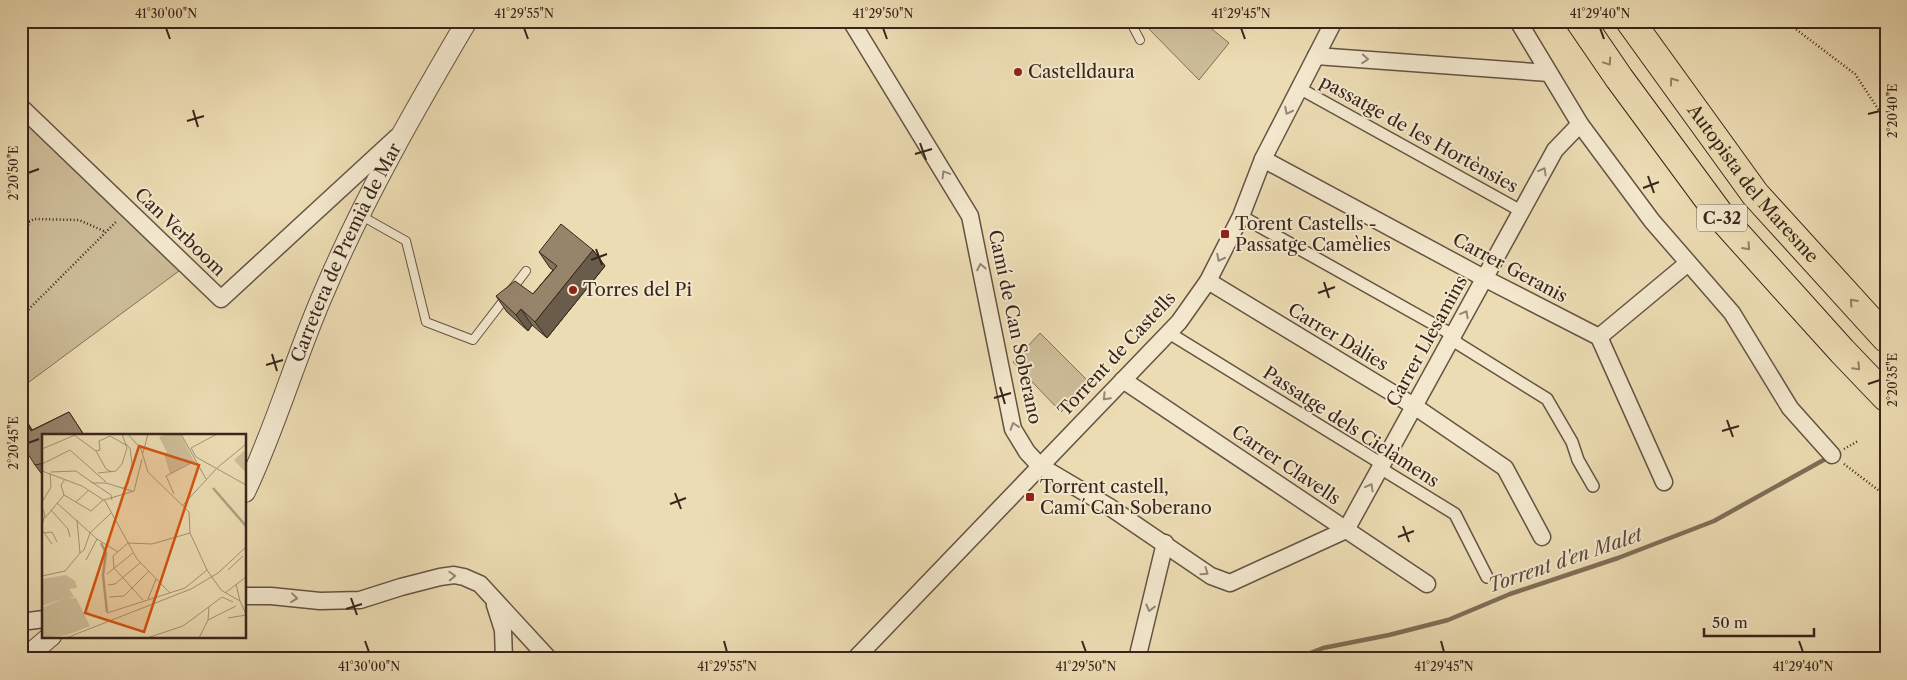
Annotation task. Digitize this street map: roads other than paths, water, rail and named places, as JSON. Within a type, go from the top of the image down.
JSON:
[{"type":"highway","name":"C-32","points":[[1580,21],[1722,220],[1886,397]]},
{"type":"highway","name":"Autopista del Maresme","points":[[1630,21],[1755,194],[1886,338]]},
{"type":"street","name":"Camí de Can Soberano","points":[[851,21],[970,216],[1013,429],[1027,452],[1040,466],[1111,508],[1211,576],[1230,583],[1346,530]]},
{"type":"street","name":"Torrent de Castells","points":[[855,659],[1179,322],[1208,281],[1241,216],[1263,159],[1334,21]]},
{"type":"street","points":[[1518,21],[1580,124],[1652,221],[1732,313],[1790,408],[1832,456]]},
{"type":"street","name":"Carretera de Premià de Mar","points":[[246,490],[261,459],[324,292],[360,215],[461,23]]},
{"type":"street","points":[[1316,56],[1549,72]]},
{"type":"street","name":"passatge de les Hortènsies","points":[[1299,88],[1521,211]]},
{"type":"street","name":"Can Verboom","points":[[21,107],[221,299],[402,133]]},
{"type":"street","name":"Carrer Llesamins","points":[[1346,530],[1555,150],[1580,124]]},
{"type":"street","name":"Carrer Geranis","points":[[1263,159],[1484,278],[1599,337]]},
{"type":"street","points":[[1241,216],[1453,335],[1457,343],[1547,399],[1572,442],[1578,460],[1593,486]]},
{"type":"street","points":[[1664,482],[1599,337],[1688,263]]},
{"type":"street","name":"Carrer Dàlies","points":[[1208,281],[1414,406],[1505,468],[1542,537]]},
{"type":"street","name":"Passatge dels Ciclàmens","points":[[1169,333],[1382,464],[1385,471],[1455,514],[1487,576]]},
{"type":"street","name":"Carrer Clavells","points":[[1122,380],[1427,584]]},
{"type":"street","points":[[1137,659],[1165,543]]},
{"type":"street","points":[[246,596],[271,596],[320,601],[360,600],[401,587],[454,575],[464,577],[480,584],[549,659]]},
{"type":"street","points":[[493,599],[502,630],[504,659]]},
{"type":"street","points":[[21,622],[42,619]]},
{"type":"street","points":[[24,659],[49,638]]},
{"type":"lane","points":[[1130,21],[1140,40]]},
{"type":"lane","points":[[360,215],[406,241],[426,322],[473,340],[526,271]]},
{"type":"waterway","name":"Torrent d'en Malet","points":[[1295,659],[1323,648],[1389,635],[1448,620],[1510,594],[1618,558],[1714,521],[1829,457]]},
{"type":"place","name":"Castelldaura","points":[[1018,72]]},
{"type":"place","name":"Torent Castells - Passatge Camèlies","points":[[1225,234]]},
{"type":"place","name":"Torres del Pi","points":[[573,290]]},
{"type":"place","name":"Torrent castell, Camí Can Soberano","points":[[1030,497]]}]
